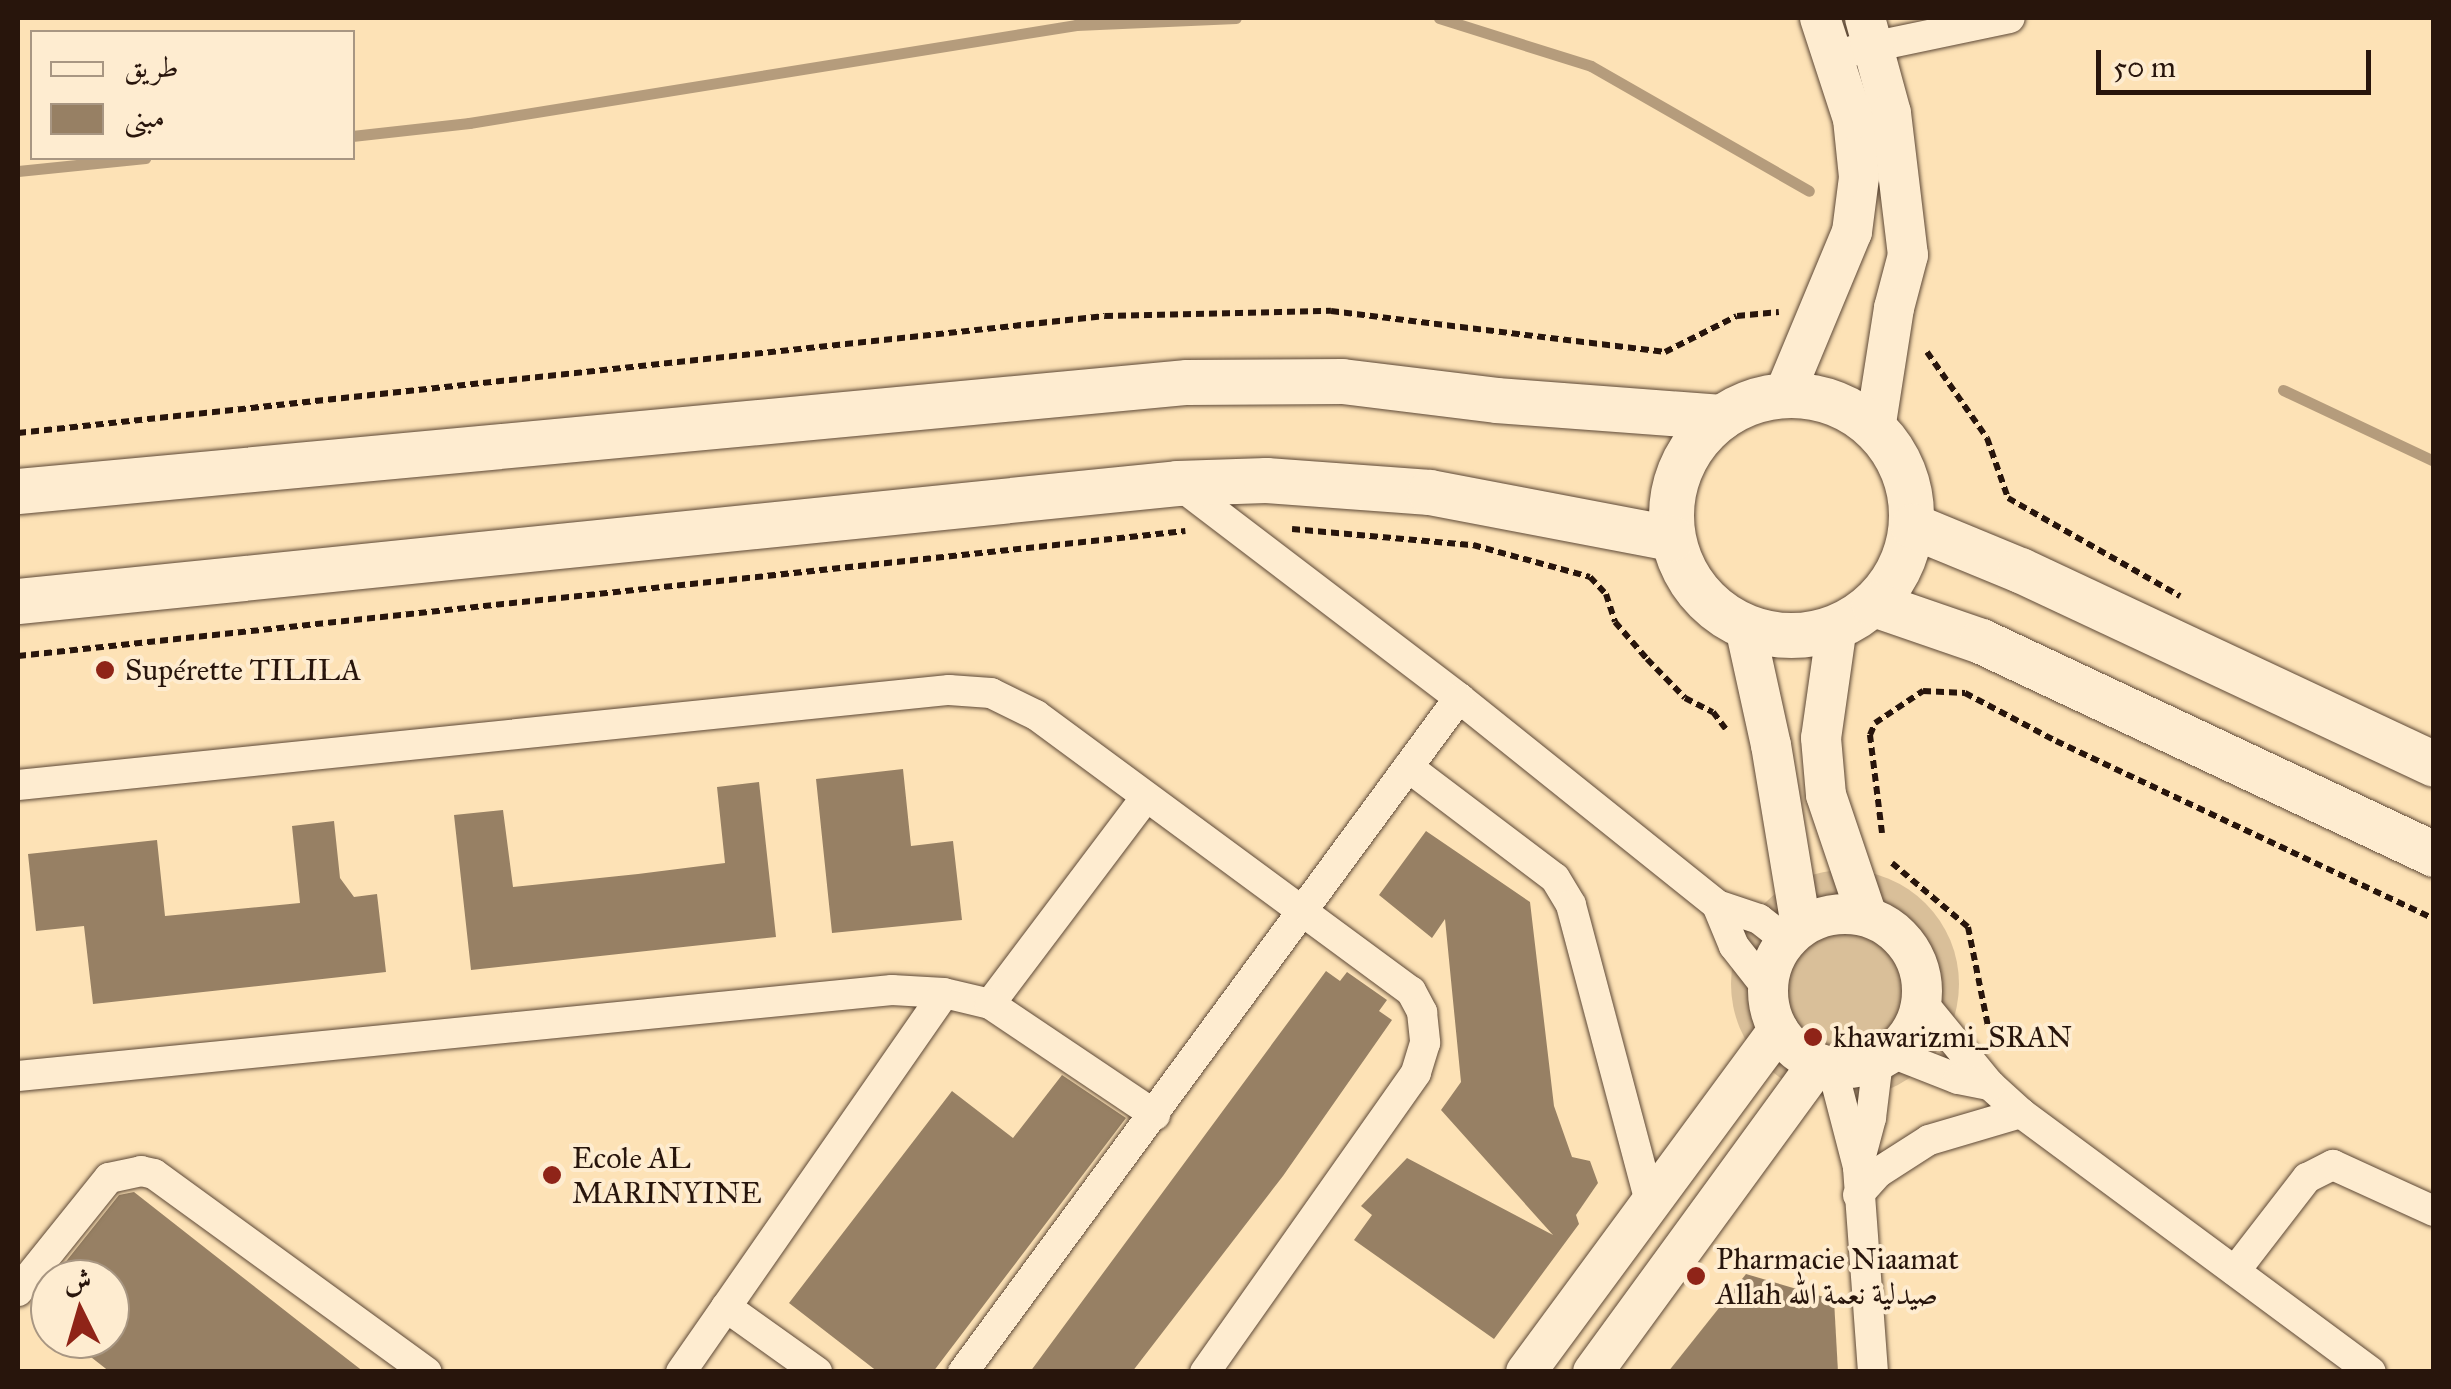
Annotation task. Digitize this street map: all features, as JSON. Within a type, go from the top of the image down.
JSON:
[{"type":"main road","points":[[18,491],[1187,382],[1342,382],[1496,400],[1721,417]]},
{"type":"main road","points":[[1855,615],[1900,567],[1912,526],[1905,477],[1875,429],[1831,402],[1784,396],[1762,398],[1721,417],[1696,440],[1679,470],[1670,504],[1672,538],[1681,566],[1697,591],[1718,612],[1744,627],[1785,636],[1855,615],[1980,641],[2434,854]]},
{"type":"main road","points":[[18,601],[1177,483],[1350,483],[1430,492],[1672,538]]},
{"type":"main road","points":[[1912,526],[2020,570],[2434,764]]},
{"type":"street","points":[[1784,396],[1852,232],[1859,177],[1852,119],[1826,36],[2010,18]]},
{"type":"street","points":[[1870,33],[1900,162],[1908,255],[1894,308],[1875,429]]},
{"type":"street","points":[[1177,483],[1459,698],[1717,905],[1794,934]]},
{"type":"street","points":[[1855,615],[1821,738],[1826,795],[1866,916]]},
{"type":"street","points":[[1744,627],[1772,745],[1794,934]]},
{"type":"street","points":[[18,785],[949,690],[991,694],[1036,714],[1411,990],[1422,1012],[1425,1043],[1416,1074],[1204,1372]]},
{"type":"street","points":[[963,1372],[1459,698]]},
{"type":"street","points":[[1408,766],[1555,878],[1571,905],[1650,1202]]},
{"type":"street","points":[[990,1004],[1146,797]]},
{"type":"street","points":[[1717,905],[1734,946],[1767,988],[1778,1030],[1792,1047],[1825,1065],[1885,1057],[1958,1079],[1990,1084]]},
{"type":"street","points":[[1767,988],[1772,965],[1794,934],[1841,913],[1866,916],[1890,927],[1908,945],[1920,968],[1922,1002],[1912,1031],[1885,1057],[1858,1181]]},
{"type":"street","points":[[18,1076],[892,990],[944,993],[990,1004],[1155,1115]]},
{"type":"street","points":[[682,1372],[944,993]]},
{"type":"street","points":[[1922,1002],[1990,1084],[2021,1113],[2371,1372]]},
{"type":"street","points":[[1526,1372],[1778,1030]]},
{"type":"street","points":[[1825,1065],[1858,1181],[1873,1372]]},
{"type":"street","points":[[1593,1372],[1825,1065]]},
{"type":"street","points":[[1858,1181],[1928,1140],[2021,1113]]},
{"type":"street","points":[[2235,1272],[2308,1178],[2334,1165],[2434,1211]]},
{"type":"street","points":[[18,1291],[108,1178],[142,1171],[154,1174],[427,1372]]},
{"type":"street","points":[[726,1307],[816,1372]]},
{"type":"path","points":[[18,432],[1105,316],[1331,311],[1665,352],[1736,316],[1798,310],[1829,289]]},
{"type":"path","points":[[1894,308],[1987,438],[2008,498],[2185,599]]},
{"type":"path","points":[[18,656],[1234,526],[1473,545],[1590,577],[1606,594],[1615,622],[1686,698],[1713,712],[1725,726],[1728,739]]},
{"type":"path","points":[[1884,846],[1870,735],[1875,723],[1923,691],[1965,693],[2056,741],[2434,919]]},
{"type":"path","points":[[1890,858],[1895,869],[1912,877],[1968,926],[1986,1025],[1997,1037]]},
{"type":"shaded area","points":[[1845,870],[1888,879],[1925,904],[1950,941],[1959,984],[1950,1027],[1925,1064],[1888,1089],[1845,1098],[1802,1089],[1765,1064],[1740,1027],[1731,984],[1740,941],[1765,904],[1802,879]]},
{"type":"building","points":[[903,769],[911,846],[953,841],[962,920],[832,933],[816,779]]},
{"type":"building","points":[[759,782],[776,937],[471,970],[454,815],[503,810],[513,887],[638,874],[725,863],[717,787]]},
{"type":"building","points":[[334,821],[340,878],[354,897],[377,894],[386,972],[93,1004],[84,926],[36,931],[28,854],[157,840],[165,916],[300,903],[292,826]]},
{"type":"building","points":[[1426,831],[1530,902],[1554,1106],[1572,1157],[1590,1161],[1598,1183],[1576,1215],[1579,1224],[1494,1339],[1354,1240],[1372,1215],[1361,1206],[1407,1158],[1553,1235],[1441,1110],[1461,1082],[1445,919],[1432,938],[1379,895]]},
{"type":"building","points":[[1326,971],[1340,981],[1347,972],[1387,1000],[1379,1011],[1392,1020],[1283,1176],[1132,1372],[1030,1372]]},
{"type":"building","points":[[1062,1075],[1126,1118],[933,1372],[878,1372],[789,1303],[952,1091],[1013,1138]]},
{"type":"building","points":[[134,1192],[364,1372],[110,1372],[93,1359],[130,1359],[130,1259],[68,1259],[119,1195]]},
{"type":"building","points":[[1746,1274],[1834,1300],[1838,1372],[1668,1372]]},
{"type":"waterway","points":[[355,136],[469,123],[1076,25],[1236,18]]},
{"type":"waterway","points":[[1439,18],[1591,66],[1809,191]]},
{"type":"waterway","points":[[18,171],[125,160]]},
{"type":"waterway","points":[[2283,390],[2434,461]]},
{"type":"place","name":"Supérette TILILA","points":[[105,670]]},
{"type":"place","name":"khawarizmi_SRAN","points":[[1813,1037]]},
{"type":"place","name":"Ecole AL MARINYINE","points":[[552,1175]]},
{"type":"place","name":"Pharmacie Niaamat Allah صيدلية نعمة الله","points":[[1696,1276]]}]
